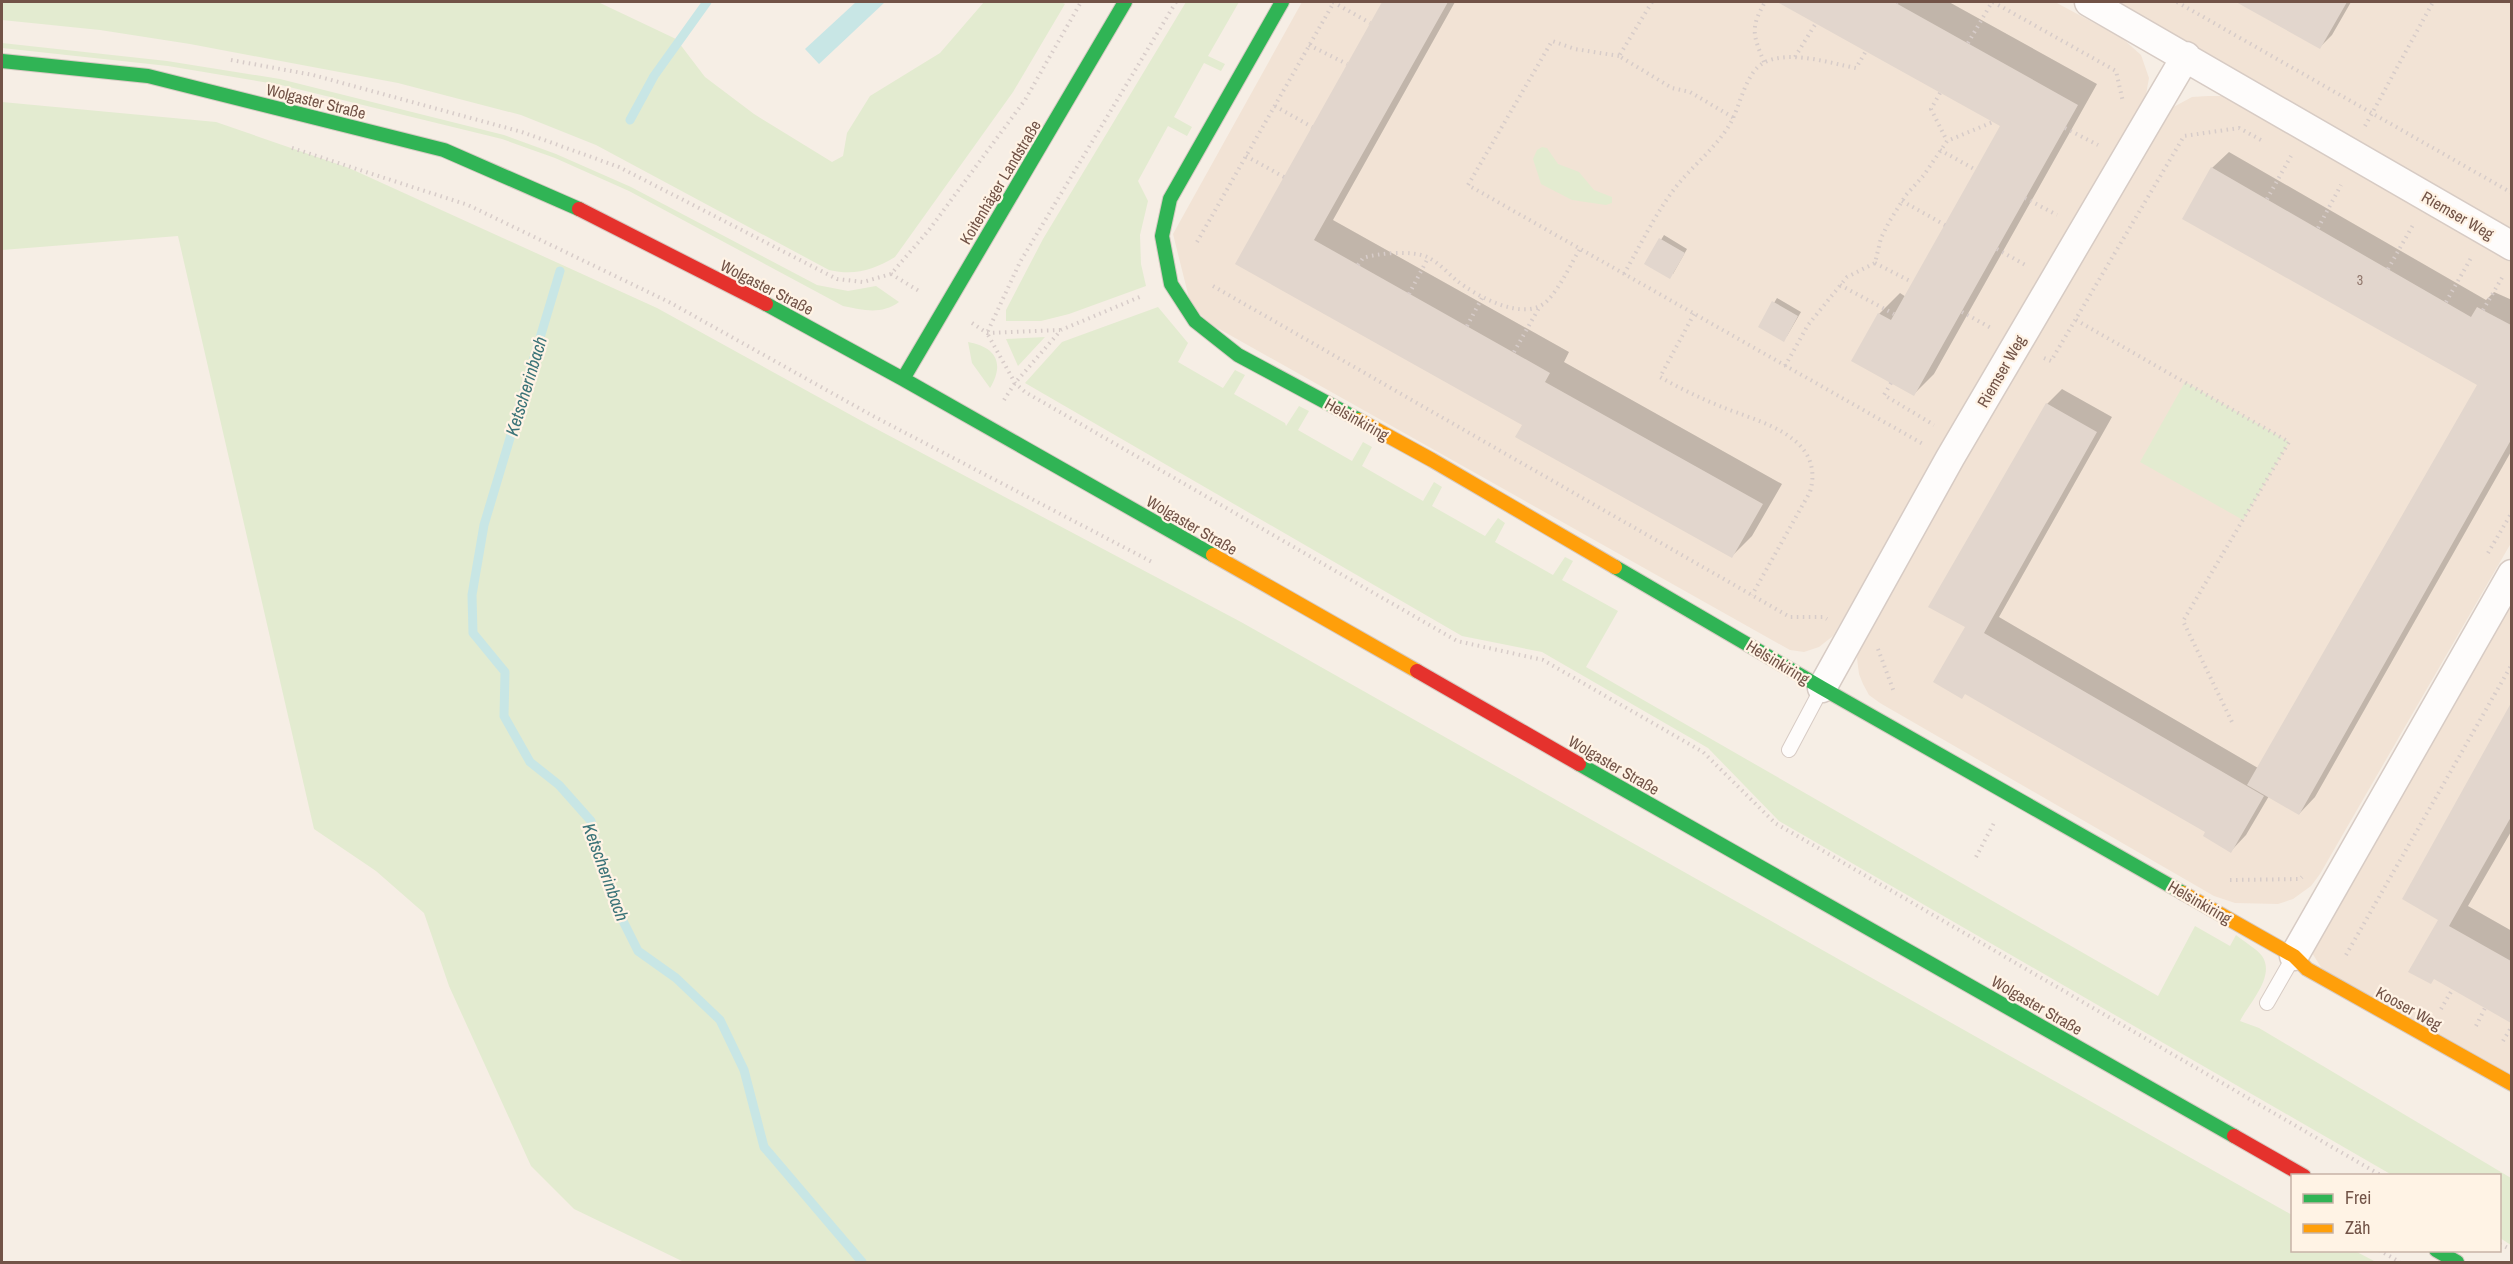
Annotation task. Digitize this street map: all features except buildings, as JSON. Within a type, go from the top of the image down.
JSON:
[{"type":"main road","name":"Koitenhäger Landstraße","points":[[903,379],[1125,2]]},
{"type":"main road","name":"Helsinkiring","points":[[1282,2],[1170,199],[1162,236],[1171,284],[1195,321],[1238,355],[1432,459],[1822,688],[2294,956]]},
{"type":"main road","name":"Wolgaster Straße","points":[[2,61],[148,76],[444,150],[606,221],[812,328],[903,379],[2300,1174]]},
{"type":"main road","name":"Kooser Weg","points":[[2294,956],[2307,969],[2511,1084]]},
{"type":"main road","points":[[2438,1252],[2457,1263]]},
{"type":"street","name":"Riemser Weg","points":[[2089,2],[2186,56],[2511,246]]},
{"type":"street","name":"Riemser Weg","points":[[1822,688],[1950,458],[2186,56]]},
{"type":"street","points":[[2294,956],[2511,574]]},
{"type":"lane","points":[[1789,750],[1822,688]]},
{"type":"lane","points":[[2267,1003],[2294,956]]},
{"type":"path","points":[[231,60],[313,75],[532,136],[619,167],[837,279],[863,282],[891,274],[929,230],[1025,100],[1081,2]]},
{"type":"path","points":[[987,333],[1020,262],[1176,2]]},
{"type":"path","points":[[1194,247],[1334,2],[1370,22]]},
{"type":"path","points":[[1619,56],[1652,2]]},
{"type":"path","points":[[1764,62],[1753,27],[1765,2]]},
{"type":"path","points":[[1968,43],[1993,2],[2116,71],[2123,101],[2118,110]]},
{"type":"path","points":[[2177,2],[2511,193]]},
{"type":"path","points":[[2350,153],[2433,2]]},
{"type":"path","points":[[1795,57],[1816,23]]},
{"type":"path","points":[[1734,118],[1690,92],[1672,88],[1619,56],[1575,49],[1552,40],[1468,185],[1923,444],[1940,415]]},
{"type":"path","points":[[1309,45],[1347,64]]},
{"type":"path","points":[[1624,274],[1669,197],[1727,129],[1734,118],[1749,76],[1764,62],[1795,57],[1856,68],[1866,51]]},
{"type":"path","points":[[1940,93],[1931,109],[1947,141]]},
{"type":"path","points":[[1275,106],[1312,127]]},
{"type":"path","points":[[1785,366],[1808,325],[1840,285],[1847,278],[1875,263],[1881,238],[1902,201],[1947,141],[1993,122]]},
{"type":"path","points":[[2065,128],[2098,145]]},
{"type":"path","points":[[2037,367],[2043,357],[2051,361],[2184,136],[2239,128],[2270,145]]},
{"type":"path","points":[[2092,155],[2103,136]]},
{"type":"path","points":[[282,145],[479,210],[669,302],[873,416],[1161,566]]},
{"type":"path","points":[[1940,150],[1976,170]]},
{"type":"path","points":[[2281,151],[2301,162]]},
{"type":"path","points":[[1246,156],[1284,177]]},
{"type":"path","points":[[2267,199],[2291,156]]},
{"type":"path","points":[[2331,179],[2351,191]]},
{"type":"path","points":[[2318,228],[2341,185]]},
{"type":"path","points":[[2025,198],[2057,215]]},
{"type":"path","points":[[1902,201],[1945,225]]},
{"type":"path","points":[[2051,225],[2063,205]]},
{"type":"path","points":[[2388,269],[2413,225],[2422,230]]},
{"type":"path","points":[[1514,352],[1540,306],[1550,298],[1580,249]]},
{"type":"path","points":[[1997,249],[2027,266]]},
{"type":"path","points":[[1358,265],[1363,258],[1369,255],[1404,252],[1428,258],[1456,280],[1512,309],[1530,309],[1540,306]]},
{"type":"path","points":[[2461,253],[2479,262]]},
{"type":"path","points":[[2022,275],[2033,256]]},
{"type":"path","points":[[1409,294],[1428,258]]},
{"type":"path","points":[[2446,302],[2471,258]]},
{"type":"path","points":[[1875,263],[1912,282]]},
{"type":"path","points":[[2495,271],[2511,280]]},
{"type":"path","points":[[2483,310],[2503,276]]},
{"type":"path","points":[[987,333],[1061,330],[1171,284]]},
{"type":"path","points":[[1212,285],[1790,617],[1824,617],[1852,635]]},
{"type":"path","points":[[1840,285],[1894,314]]},
{"type":"path","points":[[1467,326],[1483,296]]},
{"type":"path","points":[[1962,312],[1991,328]]},
{"type":"path","points":[[1694,314],[1660,377],[1721,407],[1781,430],[1802,447],[1807,455],[1814,479],[1810,492],[1752,595]]},
{"type":"path","points":[[1985,338],[1996,320]]},
{"type":"path","points":[[2076,320],[2289,442],[2183,621],[2232,722]]},
{"type":"path","points":[[1015,383],[1061,330]]},
{"type":"path","points":[[987,333],[1015,383],[1025,392],[1457,641],[1543,660],[1693,746],[1703,752],[1775,824],[2379,1174]]},
{"type":"path","points":[[1891,383],[1884,395],[1934,424]]},
{"type":"path","points":[[2482,563],[2511,512]]},
{"type":"path","points":[[1884,638],[1878,649],[1895,693]]},
{"type":"path","points":[[2340,966],[2511,664]]},
{"type":"path","points":[[2226,880],[2300,879],[2306,869]]},
{"type":"path","points":[[2381,1252],[2400,1263]]},
{"type":"shaded area","points":[[1302,2],[2055,2],[2122,38],[2141,55],[2149,78],[2145,100],[1833,636],[1819,647],[1804,652],[1790,650],[1212,325],[1191,306],[1173,234]]},
{"type":"shaded area","points":[[2104,2],[2511,2],[2511,232]]},
{"type":"shaded area","points":[[2224,96],[2511,259],[2511,543],[2320,874],[2311,886],[2293,899],[2278,904],[2235,903],[2214,896],[1880,703],[1869,695],[1863,684],[1857,658],[1865,634],[2166,111],[2192,97]]},
{"type":"shaded area","points":[[2511,596],[2511,1078],[2324,972],[2309,948]]},
{"type":"green space","points":[[2,2],[598,2],[676,39],[705,77],[754,114],[832,162],[843,156],[847,133],[870,96],[940,53],[984,2],[1061,2],[1065,4],[1013,92],[895,257],[864,271],[838,272],[829,270],[596,145],[521,115],[398,83],[190,44],[100,30],[2,20]]},
{"type":"green space","points":[[1186,2],[1239,2],[1208,56],[1225,64],[1221,71],[1204,63],[1174,117],[1192,127],[1187,136],[1168,126],[1138,181],[1148,201],[1140,235],[1141,264],[1146,286],[1069,314],[1041,321],[1006,321],[1006,310],[1043,239]]},
{"type":"green space","points":[[2,43],[167,61],[280,79],[504,135],[556,154],[631,187],[817,285],[848,291],[876,286],[899,302],[879,310],[843,306],[629,191],[555,158],[502,139],[281,85],[168,66],[2,48]]},
{"type":"green space","points":[[2,102],[216,122],[349,168],[657,308],[869,425],[1241,622],[2291,1214],[2291,1252],[2357,1252],[2376,1262],[684,1262],[574,1209],[531,1166],[449,986],[424,913],[376,871],[314,829],[178,236],[2,250]]},
{"type":"green space","points":[[1542,147],[1547,148],[1558,164],[1579,172],[1594,190],[1612,197],[1612,203],[1606,205],[1572,200],[1541,184],[1533,159],[1537,150]]},
{"type":"green space","points":[[1158,307],[1188,343],[1178,362],[1223,388],[1235,370],[1245,375],[1234,394],[1285,423],[1286,426],[1299,406],[1309,411],[1298,430],[1352,461],[1363,442],[1372,447],[1362,466],[1423,501],[1434,482],[1442,487],[1432,506],[1485,536],[1498,518],[1505,523],[1495,542],[1553,575],[1565,557],[1573,561],[1562,580],[1618,611],[1586,667],[2158,996],[2195,926],[2230,946],[2236,935],[2262,956],[2266,972],[2260,989],[2240,1021],[2259,1028],[2511,1178],[2511,1245],[2501,1239],[2501,1174],[2390,1174],[1779,821],[1708,748],[1542,652],[1462,636],[1025,383],[1062,342]]},
{"type":"green space","points":[[1045,337],[1018,366],[1006,339]]},
{"type":"green space","points":[[968,342],[985,348],[995,358],[997,371],[990,388],[972,363]]},
{"type":"green space","points":[[2185,382],[2289,442],[2243,520],[2140,462]]},
{"type":"water","points":[[856,2],[885,2],[819,64],[805,49]]},
{"type":"waterway","name":"Ketscherinbach","points":[[630,120],[654,76],[707,2]]},
{"type":"waterway","name":"Ketscherinbach","points":[[560,271],[484,525],[472,595],[473,633],[505,672],[504,716],[530,762],[559,785],[591,821],[600,862],[619,913],[638,951],[676,978],[720,1020],[744,1070],[764,1147],[862,1262]]},
{"type":"traffic: fast","points":[[903,379],[1125,2]]},
{"type":"traffic: fast","points":[[1282,2],[1170,199],[1162,236],[1171,284],[1195,321],[1238,355],[1359,420]]},
{"type":"traffic: fast","points":[[2,61],[148,76],[444,150],[579,209]]},
{"type":"traffic: fast","points":[[766,304],[1213,555]]},
{"type":"traffic: fast","points":[[1615,567],[1822,688],[2183,893]]},
{"type":"traffic: fast","points":[[1579,764],[2234,1136]]},
{"type":"traffic: fast","points":[[2440,1252],[2457,1262]]},
{"type":"traffic: slow","points":[[1359,420],[1615,567]]},
{"type":"traffic: slow","points":[[1213,555],[1417,671]]},
{"type":"traffic: slow","points":[[2183,893],[2294,956],[2307,969],[2512,1084]]},
{"type":"traffic: jam","points":[[579,209],[766,304]]},
{"type":"traffic: jam","points":[[1417,671],[1579,764]]},
{"type":"traffic: jam","points":[[2234,1136],[2300,1174]]}]
